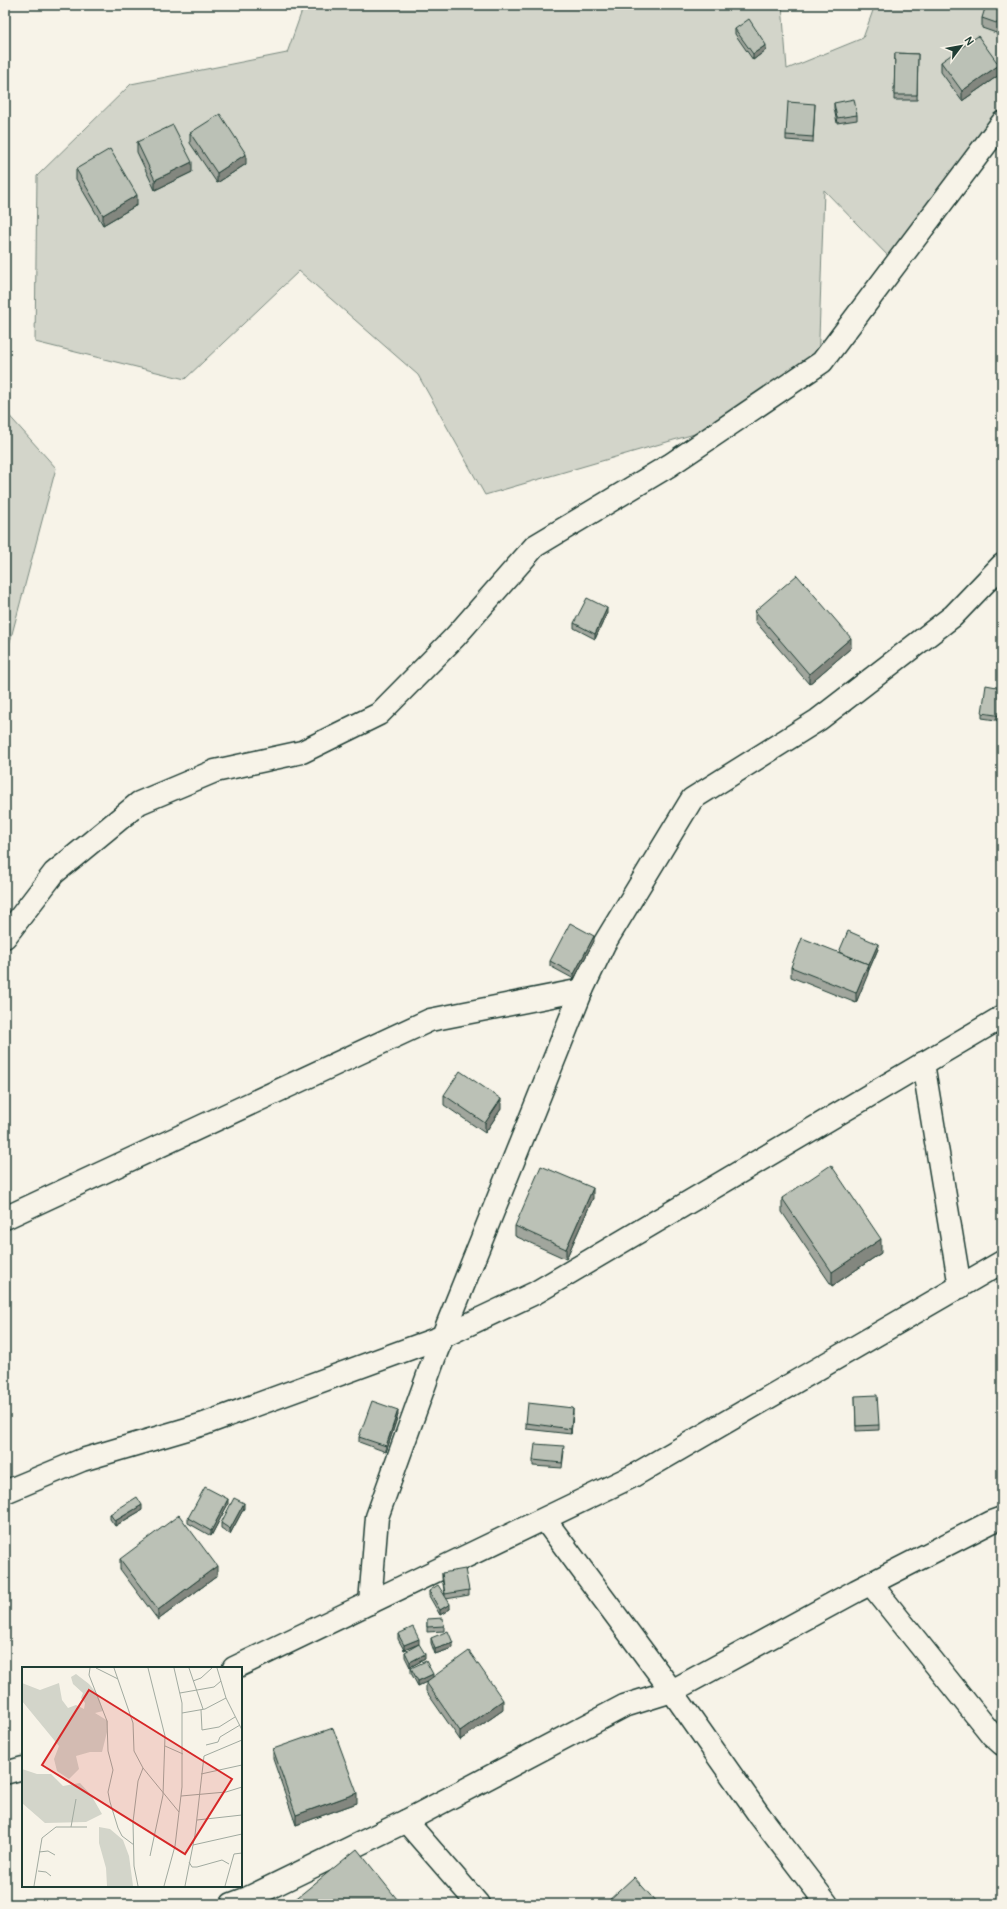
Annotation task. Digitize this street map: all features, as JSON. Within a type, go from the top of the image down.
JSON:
[{"type":"street","points":[[5,937],[54,873],[139,803],[215,771],[302,752],[379,714],[455,637],[536,546],[670,465],[822,362],[1002,123]]},
{"type":"street","points":[[370,1603],[377,1517],[436,1353],[582,990],[604,944],[692,799],[818,720],[953,616],[1002,565]]},
{"type":"street","points":[[5,1218],[430,1020],[582,990]]},
{"type":"street","points":[[5,1492],[82,1460],[204,1424],[444,1336],[535,1293],[1002,1017]]},
{"type":"street","points":[[923,1063],[960,1287]]},
{"type":"street","points":[[236,1667],[545,1520],[633,1476],[1002,1262]]},
{"type":"street","points":[[232,1904],[248,1898],[406,1821],[624,1706],[672,1691],[871,1584],[991,1522],[1002,1518]]},
{"type":"street","points":[[545,1520],[672,1691],[760,1816],[827,1904]]},
{"type":"street","points":[[871,1584],[987,1729],[1002,1744]]},
{"type":"street","points":[[5,1773],[22,1768]]},
{"type":"street","points":[[406,1821],[478,1904]]},
{"type":"shaded area","points":[[304,5],[782,5],[787,69],[863,38],[875,5],[1002,5],[1002,124],[892,260],[824,190],[818,368],[715,428],[485,495],[418,375],[299,271],[185,379],[35,342],[37,176],[131,84],[287,53]]},
{"type":"shaded area","points":[[5,411],[56,468],[5,656]]},
{"type":"building","points":[[986,5],[1002,5],[1002,25],[982,18]]},
{"type":"building","points":[[749,19],[766,45],[753,54],[735,29]]},
{"type":"building","points":[[978,36],[999,65],[962,91],[941,62]]},
{"type":"building","points":[[895,53],[918,54],[917,95],[894,95]]},
{"type":"building","points":[[854,99],[857,115],[837,118],[834,103]]},
{"type":"building","points":[[788,102],[815,104],[813,137],[786,135]]},
{"type":"building","points":[[220,114],[246,154],[217,173],[190,133]]},
{"type":"building","points":[[173,125],[192,162],[155,180],[137,142]]},
{"type":"building","points":[[110,149],[137,195],[103,215],[76,169]]},
{"type":"building","points":[[797,575],[851,638],[809,674],[755,611]]},
{"type":"building","points":[[587,598],[607,608],[595,634],[574,623]]},
{"type":"building","points":[[986,685],[1002,688],[1002,716],[982,713]]},
{"type":"building","points":[[570,923],[594,936],[574,974],[550,961]]},
{"type":"building","points":[[848,931],[878,944],[868,967],[868,964],[839,952]]},
{"type":"building","points":[[802,938],[868,964],[856,993],[791,967]]},
{"type":"building","points":[[460,1071],[501,1099],[485,1123],[444,1095]]},
{"type":"building","points":[[831,1165],[881,1239],[832,1272],[782,1198]]},
{"type":"building","points":[[541,1166],[593,1188],[566,1249],[515,1226]]},
{"type":"building","points":[[877,1395],[879,1425],[856,1426],[855,1396]]},
{"type":"building","points":[[372,1401],[398,1410],[386,1446],[359,1437]]},
{"type":"building","points":[[528,1403],[573,1408],[571,1429],[526,1423]]},
{"type":"building","points":[[535,1444],[564,1446],[562,1463],[533,1460]]},
{"type":"building","points":[[205,1487],[228,1499],[211,1531],[188,1518]]},
{"type":"building","points":[[137,1497],[142,1505],[115,1521],[110,1514]]},
{"type":"building","points":[[234,1498],[244,1503],[230,1529],[221,1523]]},
{"type":"building","points":[[179,1515],[217,1566],[158,1610],[120,1559]]},
{"type":"building","points":[[465,1569],[469,1590],[445,1594],[442,1573]]},
{"type":"building","points":[[438,1585],[450,1604],[440,1610],[429,1591]]},
{"type":"building","points":[[443,1618],[444,1626],[427,1627],[427,1619]]},
{"type":"building","points":[[413,1627],[419,1639],[404,1645],[398,1634]]},
{"type":"building","points":[[448,1631],[453,1643],[435,1649],[431,1638]]},
{"type":"building","points":[[419,1644],[425,1654],[410,1662],[405,1652]]},
{"type":"building","points":[[469,1651],[503,1700],[460,1731],[426,1682]]},
{"type":"building","points":[[426,1661],[433,1674],[418,1681],[411,1668]]},
{"type":"building","points":[[333,1728],[357,1793],[296,1815],[273,1749]]},
{"type":"building","points":[[357,1849],[401,1904],[296,1904],[293,1901]]},
{"type":"building","points":[[634,1877],[658,1904],[605,1904]]}]
